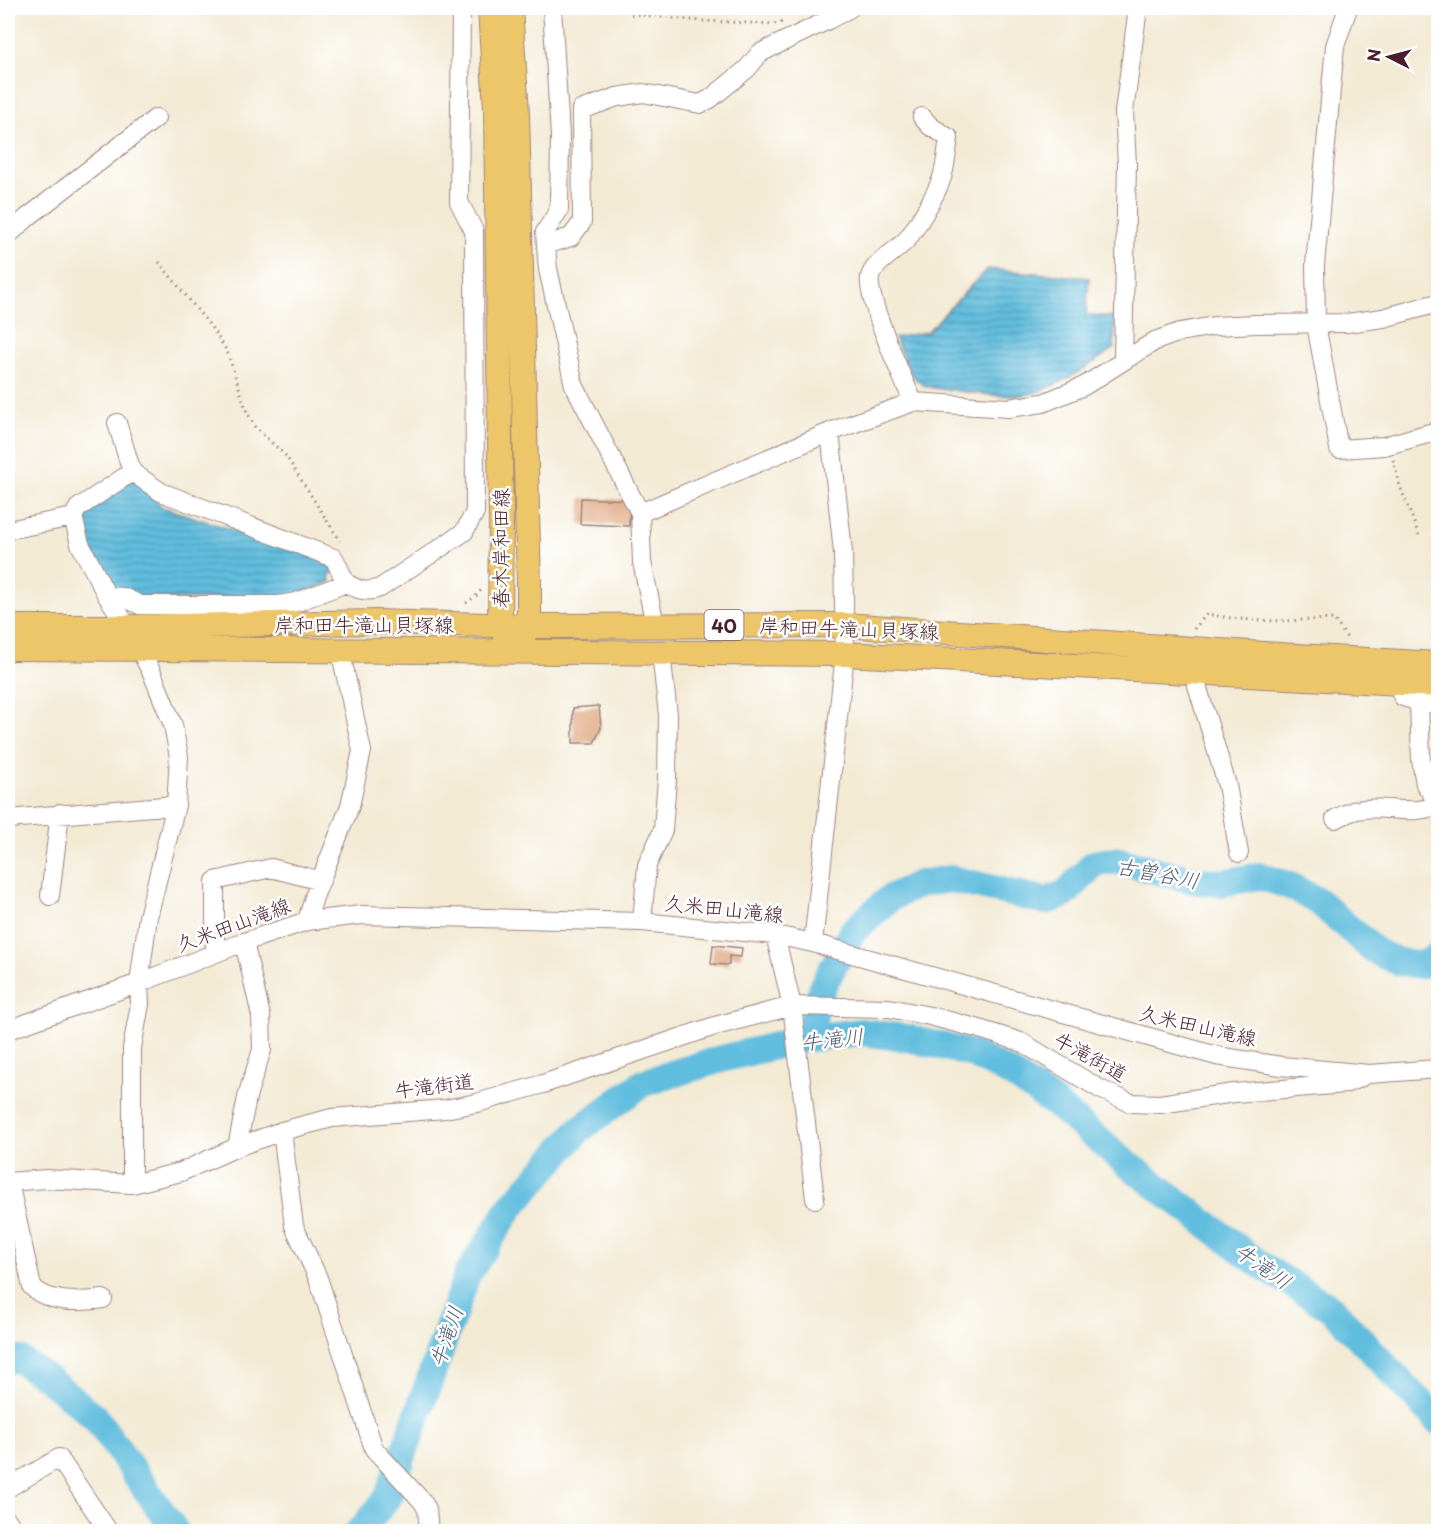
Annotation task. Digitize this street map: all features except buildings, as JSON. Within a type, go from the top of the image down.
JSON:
[{"type":"main road","name":"春木岸和田線","points":[[490,8],[496,121],[501,522],[500,624],[514,652]]},
{"type":"main road","name":"春木岸和田線","points":[[510,8],[517,113],[529,626],[514,652]]},
{"type":"main road","name":"岸和田牛滝山貝塚線","points":[[8,648],[376,622],[529,626],[844,625],[1438,664]]},
{"type":"main road","name":"岸和田牛滝山貝塚線","points":[[8,627],[133,638],[340,649],[845,654],[1438,685]]},
{"type":"street","points":[[117,423],[132,472],[161,492],[334,558],[346,583],[360,591],[380,588],[464,532],[475,512],[474,231],[459,202],[461,8]]},
{"type":"street","points":[[552,8],[560,136],[560,210],[545,231],[548,268],[574,385],[640,513],[642,562],[655,625]]},
{"type":"street","points":[[546,244],[571,237],[582,222],[581,110],[617,98],[643,93],[699,104],[710,99],[747,69],[760,53],[850,8]]},
{"type":"street","points":[[1123,361],[1127,164],[1124,112],[1138,8]]},
{"type":"street","points":[[1348,8],[1335,46],[1315,265],[1316,324],[1339,449],[1384,446],[1434,432],[1438,433]]},
{"type":"street","points":[[913,402],[880,321],[870,284],[870,275],[907,239],[942,176],[949,138],[930,126],[922,117]]},
{"type":"street","points":[[8,235],[156,118]]},
{"type":"street","points":[[640,513],[830,432],[913,402],[1009,408],[1043,404],[1084,386],[1155,341],[1180,332],[1214,326],[1347,323],[1383,318],[1438,303]]},
{"type":"street","points":[[821,945],[845,654],[843,552],[830,432]]},
{"type":"street","points":[[132,472],[78,508],[73,517],[80,544],[152,673],[172,724],[179,757],[176,805],[148,917],[139,983],[140,1004],[132,1048],[132,1185]]},
{"type":"street","points":[[8,530],[73,517]]},
{"type":"street","points":[[107,596],[123,597],[140,605],[279,605],[297,602],[346,583]]},
{"type":"street","points":[[371,591],[376,622]]},
{"type":"street","points":[[307,921],[350,806],[362,751],[340,649]]},
{"type":"street","points":[[642,922],[647,865],[663,830],[667,779],[668,715],[661,653]]},
{"type":"street","points":[[1193,672],[1227,785],[1239,853]]},
{"type":"street","points":[[1396,683],[1403,697],[1438,704]]},
{"type":"street","points":[[1335,819],[1355,810],[1369,808],[1413,812],[1424,811],[1438,804],[1425,784],[1419,702]]},
{"type":"street","points":[[8,819],[176,805]]},
{"type":"street","points":[[50,896],[60,813]]},
{"type":"street","points":[[215,953],[215,882],[271,868],[321,881]]},
{"type":"street","name":"久米田山滝線","points":[[8,1030],[244,942],[307,921],[362,915],[642,922],[775,935],[821,945],[1217,1056],[1281,1066],[1369,1074],[1438,1069]]},
{"type":"street","points":[[775,935],[793,1010],[815,1199]]},
{"type":"street","points":[[237,1147],[248,1093],[262,1050],[261,1016],[244,942]]},
{"type":"street","name":"牛滝街道","points":[[8,1182],[46,1179],[132,1185],[181,1172],[237,1147],[282,1131],[332,1118],[445,1110],[477,1104],[715,1026],[818,1007],[889,1008],[930,1016],[1021,1042],[1100,1089],[1131,1103],[1160,1104],[1234,1093],[1345,1084],[1369,1074]]},
{"type":"street","points":[[1276,1090],[1281,1078],[1281,1066]]},
{"type":"street","points":[[282,1131],[294,1226],[318,1278],[374,1449],[423,1501],[427,1509],[429,1532]]},
{"type":"street","points":[[8,1182],[32,1287],[39,1294],[58,1299],[83,1302],[103,1299]]},
{"type":"street","points":[[8,1488],[59,1458],[109,1532]]},
{"type":"street","points":[[8,1521],[15,1532]]},
{"type":"path","points":[[631,14],[701,21],[774,24],[784,22]]},
{"type":"path","points":[[159,262],[211,327],[227,351],[247,412],[255,427],[286,456],[341,542]]},
{"type":"path","points":[[1389,444],[1400,486],[1420,537]]},
{"type":"path","points":[[1177,648],[1207,614],[1239,620],[1261,621],[1334,619],[1361,660]]},
{"type":"water","points":[[987,269],[1089,278],[1086,315],[1115,317],[1114,348],[1065,380],[1024,395],[987,395],[923,385],[911,373],[894,338],[927,332]]},
{"type":"water","points":[[134,477],[162,507],[310,555],[332,568],[334,572],[329,576],[331,582],[289,598],[146,600],[115,591],[109,577],[88,549],[80,519],[89,504]]},
{"type":"waterway","name":"古曽谷川","points":[[809,1033],[822,987],[853,931],[890,898],[919,884],[950,879],[1046,901],[1065,894],[1094,864],[1115,860],[1197,881],[1222,883],[1260,876],[1290,886],[1318,901],[1376,952],[1399,962],[1422,965],[1438,955]]},
{"type":"waterway","name":"牛滝川","points":[[358,1532],[388,1497],[467,1275],[511,1207],[580,1129],[643,1083],[721,1059],[808,1038],[862,1032],[912,1039],[970,1053],[1008,1072],[1053,1102],[1125,1162],[1262,1266],[1332,1309],[1438,1421]]},
{"type":"waterway","name":"牛滝川","points":[[8,1359],[20,1360],[47,1378],[95,1417],[176,1532]]}]
